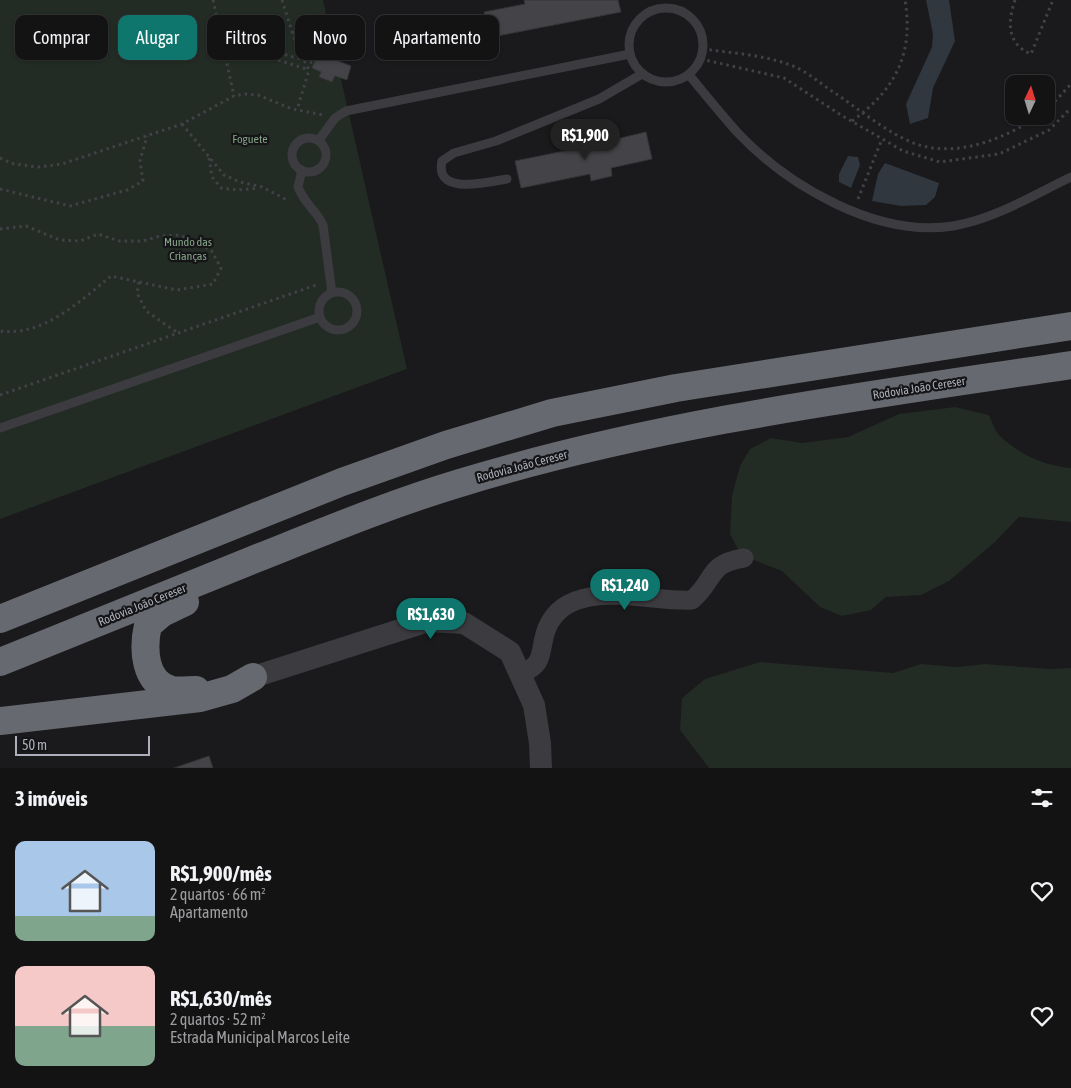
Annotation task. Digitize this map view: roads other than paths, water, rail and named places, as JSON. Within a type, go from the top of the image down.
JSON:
[{"type":"highway","points":[[0,619],[342,482],[446,445],[552,414],[685,386],[1071,326]]},
{"type":"highway","name":"Rodovia João Cereser","points":[[0,662],[367,514],[459,483],[552,457],[680,429],[804,406],[1071,365]]},
{"type":"highway","points":[[215,576],[198,596],[162,613],[148,625],[145,638],[145,655],[150,670],[158,683],[171,690],[199,690],[230,680],[253,677]]},
{"type":"highway","points":[[0,721],[200,698],[232,689],[253,677]]},
{"type":"street","points":[[520,674],[533,669],[539,661],[547,628],[558,612],[571,604],[593,596],[619,594],[692,600],[700,593],[717,566],[731,560],[744,558]]},
{"type":"street","points":[[253,677],[428,621],[464,622],[510,652],[534,705],[540,744],[541,768]]},
{"type":"lane","points":[[654,0],[657,10]]},
{"type":"lane","points":[[670,8],[682,12],[692,19],[700,29],[703,49],[700,59],[689,75],[678,81],[652,80],[642,74],[630,54],[629,43],[632,32],[646,14],[657,10],[670,8]]},
{"type":"lane","points":[[319,140],[335,118],[346,112],[383,102],[630,54]]},
{"type":"lane","points":[[507,180],[462,185],[451,183],[441,172],[442,161],[454,153],[496,140],[599,99],[642,74]]},
{"type":"lane","points":[[689,75],[739,134],[779,169],[822,198],[853,211],[912,228],[953,226],[995,214],[1071,177]]},
{"type":"lane","points":[[303,139],[319,140],[326,149],[326,161],[318,170],[313,172],[302,170],[297,167],[292,157],[294,146],[303,139]]},
{"type":"lane","points":[[302,170],[298,187],[304,198],[319,216],[323,225],[332,293]]},
{"type":"lane","points":[[340,292],[353,299],[356,306],[355,320],[350,326],[336,330],[329,328],[320,317],[321,302],[332,293],[340,292]]},
{"type":"lane","points":[[0,428],[320,317]]},
{"type":"park label","name":"Foguete","points":[[250,139]]},
{"type":"park label","name":"Mundo das Crianças","points":[[188,249]]}]
